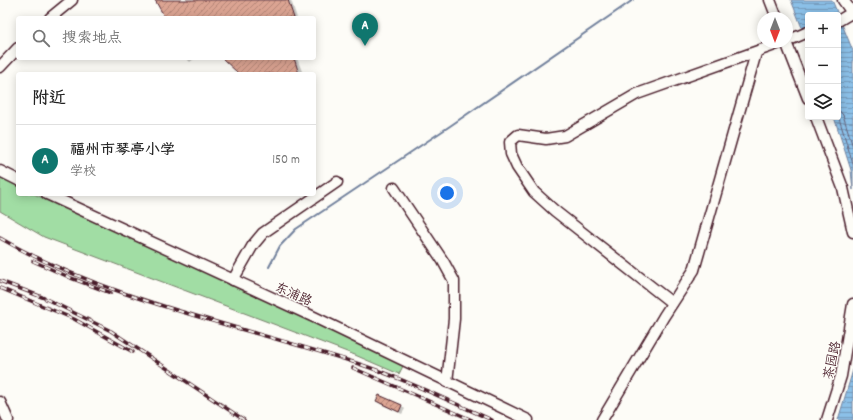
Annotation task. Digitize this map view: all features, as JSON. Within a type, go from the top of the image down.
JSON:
[{"type":"street","points":[[52,16],[72,0]]},
{"type":"street","points":[[770,0],[775,12]]},
{"type":"street","points":[[841,19],[853,13],[843,0]]},
{"type":"street","points":[[793,39],[804,34]]},
{"type":"street","points":[[672,304],[554,211],[534,192],[517,167],[511,154],[510,142],[518,135],[546,139],[564,136],[637,94],[769,48]]},
{"type":"street","points":[[787,48],[805,91]]},
{"type":"street","points":[[0,67],[16,50]]},
{"type":"street","points":[[602,420],[691,275],[697,262],[756,53]]},
{"type":"street","points":[[817,120],[843,188],[853,232]]},
{"type":"street","points":[[0,171],[16,179]]},
{"type":"street","points":[[233,280],[253,245],[263,233],[337,182]]},
{"type":"street","points":[[394,188],[443,261],[454,281],[455,314],[447,382]]},
{"type":"street","name":"东浦路","points":[[51,196],[334,326],[528,420]]},
{"type":"street","name":"茶园路","points":[[827,420],[841,376],[853,304]]},
{"type":"street","points":[[0,402],[8,420]]},
{"type":"green space","points":[[0,177],[16,185],[16,196],[38,196],[404,364],[399,374],[355,355],[44,237],[0,211]]},
{"type":"water","points":[[791,0],[832,0],[837,12],[805,12],[805,35]]},
{"type":"water","points":[[841,22],[853,51],[853,190],[851,170],[835,120],[841,120]]},
{"type":"water","points":[[853,370],[853,420],[838,420]]},
{"type":"building","points":[[155,0],[288,0],[293,16],[164,16]]},
{"type":"building","points":[[224,60],[295,60],[298,72],[237,72]]},
{"type":"building","points":[[379,395],[402,405],[399,412],[376,401]]},
{"type":"waterway","points":[[269,267],[280,246],[296,229],[450,126],[633,0]]},
{"type":"railway","points":[[0,238],[83,278],[172,309],[371,368],[492,420]]},
{"type":"railway","points":[[33,261],[71,278],[111,293]]},
{"type":"railway","points":[[0,281],[42,297],[111,331],[244,420]]},
{"type":"railway","points":[[0,288],[74,319],[133,352]]},
{"type":"railway","points":[[353,368],[472,420]]},
{"type":"place","name":"福州市琴亭小学","points":[[365,46]]}]
